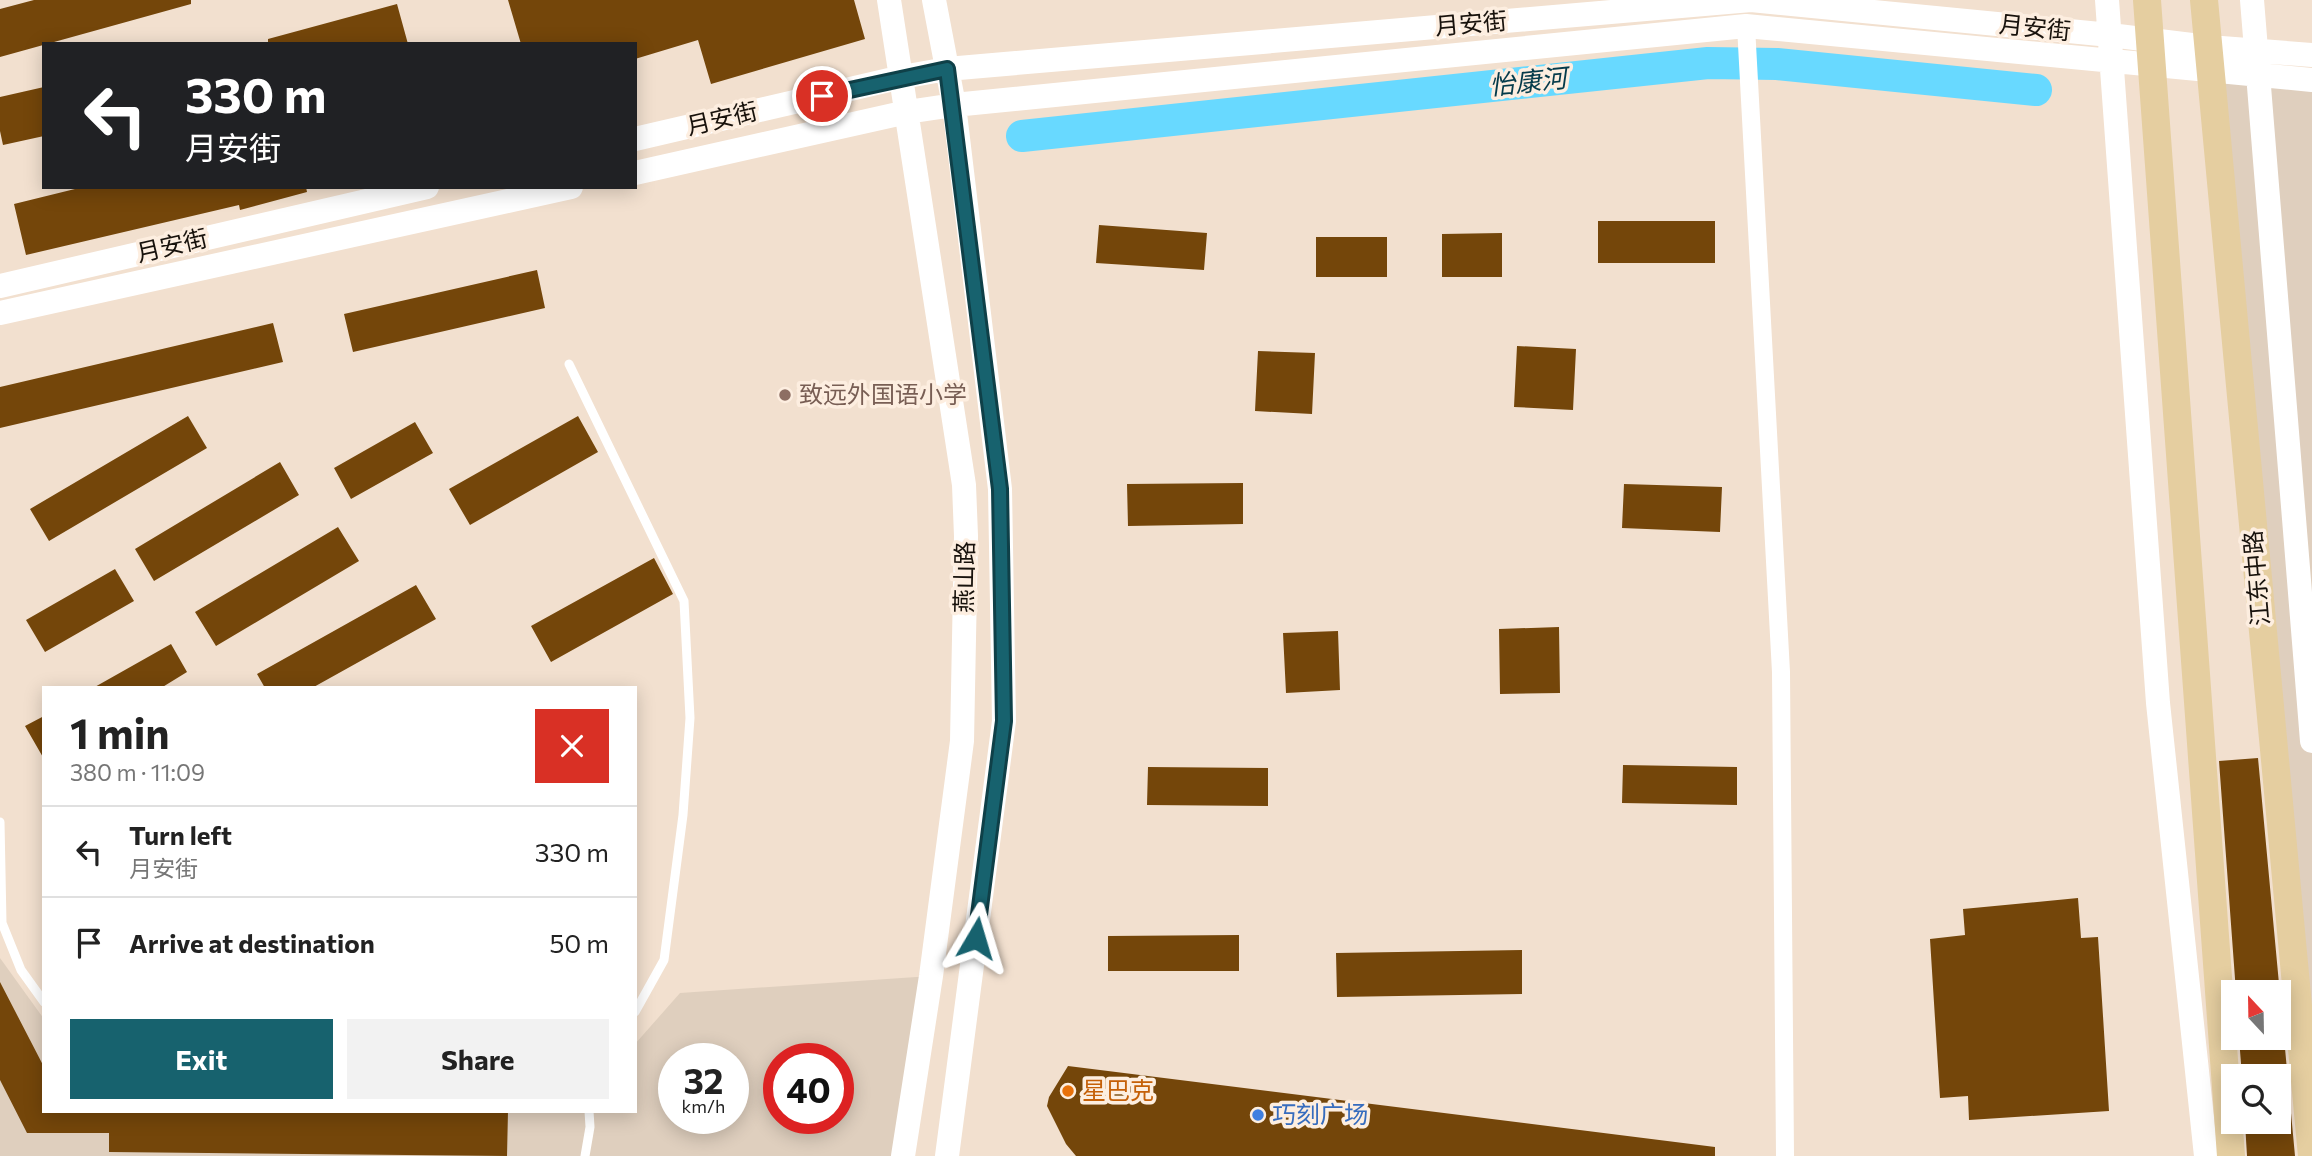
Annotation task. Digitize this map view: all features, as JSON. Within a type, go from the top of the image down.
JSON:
[{"type":"main road","points":[[2147,0],[2231,1156]]},
{"type":"main road","name":"江东中路","points":[[2204,0],[2312,1156]]},
{"type":"street","name":"燕山路","points":[[889,0],[964,485],[966,536],[962,741],[932,976],[903,1156]]},
{"type":"street","name":"燕山路","points":[[934,0],[954,105],[1000,489],[1004,721],[947,1156]]},
{"type":"street","name":"月安街","points":[[637,139],[947,69],[1751,0],[2109,35],[2150,52],[2209,59],[2256,51],[2312,55]]},
{"type":"street","points":[[2107,0],[2158,703],[2206,1156]]},
{"type":"street","name":"江东中路","points":[[2252,0],[2312,741]]},
{"type":"street","points":[[637,173],[907,112],[954,105],[1746,26],[2111,60],[2150,52]]},
{"type":"street","points":[[1746,26],[1781,672],[1785,1156]]},
{"type":"street","points":[[2209,59],[2258,75],[2312,80]]},
{"type":"street","name":"月安街","points":[[0,286],[418,189]]},
{"type":"street","points":[[0,313],[563,189]]},
{"type":"lane","points":[[569,364],[684,601],[690,719],[683,815],[664,960],[637,1008]]},
{"type":"lane","points":[[0,822],[2,923],[21,970],[42,999]]},
{"type":"lane","points":[[585,1156],[590,1127],[589,1113]]},
{"type":"shaded area","points":[[2210,71],[2312,80],[2312,1156]]},
{"type":"shaded area","points":[[0,958],[42,1016],[42,1113],[637,1113],[637,1042],[680,993],[931,976],[903,1156],[0,1156]]},
{"type":"building","points":[[34,0],[191,0],[191,4],[54,42],[42,42],[42,45],[0,57],[0,9]]},
{"type":"building","points":[[508,0],[854,0],[865,39],[711,84],[698,40],[637,58],[637,42],[520,42]]},
{"type":"building","points":[[397,4],[407,42],[268,42],[268,39]]},
{"type":"building","points":[[42,87],[42,136],[3,145],[0,131],[0,97]]},
{"type":"building","points":[[75,189],[306,189],[307,192],[240,210],[239,205],[26,255],[14,204]]},
{"type":"building","points":[[1598,221],[1715,221],[1715,263],[1598,263]]},
{"type":"building","points":[[1099,225],[1207,233],[1204,270],[1096,263]]},
{"type":"building","points":[[1502,233],[1502,277],[1442,277],[1442,234]]},
{"type":"building","points":[[1316,237],[1387,237],[1387,277],[1316,277]]},
{"type":"building","points":[[537,270],[545,308],[353,352],[344,314]]},
{"type":"building","points":[[273,323],[283,362],[0,428],[0,387]]},
{"type":"building","points":[[1517,346],[1576,349],[1573,410],[1514,407]]},
{"type":"building","points":[[1258,351],[1315,353],[1312,414],[1255,411]]},
{"type":"building","points":[[188,416],[207,448],[49,541],[30,509]]},
{"type":"building","points":[[578,416],[598,452],[470,525],[449,489]]},
{"type":"building","points":[[415,422],[433,453],[351,499],[334,468]]},
{"type":"building","points":[[280,462],[299,495],[154,581],[135,549]]},
{"type":"building","points":[[1243,483],[1243,524],[1128,526],[1127,484]]},
{"type":"building","points":[[1624,484],[1722,487],[1720,532],[1622,528]]},
{"type":"building","points":[[338,527],[359,561],[216,646],[195,612]]},
{"type":"building","points":[[654,558],[673,594],[551,662],[531,626]]},
{"type":"building","points":[[115,569],[134,601],[45,652],[26,620]]},
{"type":"building","points":[[416,585],[436,619],[316,686],[264,686],[257,674]]},
{"type":"building","points":[[1559,627],[1560,693],[1500,694],[1499,629]]},
{"type":"building","points":[[1338,631],[1340,690],[1286,693],[1283,633]]},
{"type":"building","points":[[171,644],[187,672],[164,686],[97,686]]},
{"type":"building","points":[[42,717],[42,756],[25,726]]},
{"type":"building","points":[[2258,758],[2279,980],[2235,980],[2219,761]]},
{"type":"building","points":[[1623,765],[1737,767],[1737,805],[1622,803]]},
{"type":"building","points":[[1148,767],[1268,768],[1268,806],[1147,805]]},
{"type":"building","points":[[2078,898],[2081,938],[2098,937],[2109,1111],[1969,1120],[1968,1096],[1940,1098],[1930,939],[1965,935],[1963,909]]},
{"type":"building","points":[[1239,935],[1239,971],[1108,971],[1108,936]]},
{"type":"building","points":[[1522,950],[1522,994],[1337,997],[1336,953]]},
{"type":"building","points":[[0,982],[42,1063],[42,1113],[508,1113],[507,1156],[109,1152],[109,1133],[27,1133],[0,1080]]},
{"type":"building","points":[[2240,1050],[2285,1050],[2286,1064],[2241,1064]]},
{"type":"building","name":"巧刻广场","points":[[1068,1066],[1715,1147],[1715,1156],[1076,1156],[1066,1144],[1047,1106],[1049,1097]]},
{"type":"building","points":[[2291,1113],[2295,1156],[2247,1156],[2246,1134],[2291,1134]]},
{"type":"waterway","name":"怡康河","points":[[1022,136],[1708,63],[1777,64],[2036,90]]},
{"type":"place","name":"致远外国语小学","points":[[785,395]]},
{"type":"place","name":"星巴克","points":[[1068,1091]]},
{"type":"place","name":"巧刻广场","points":[[1258,1115]]},
{"type":"route","points":[[822,96],[947,69],[954,105],[1000,489],[1004,721],[976,938]]}]
